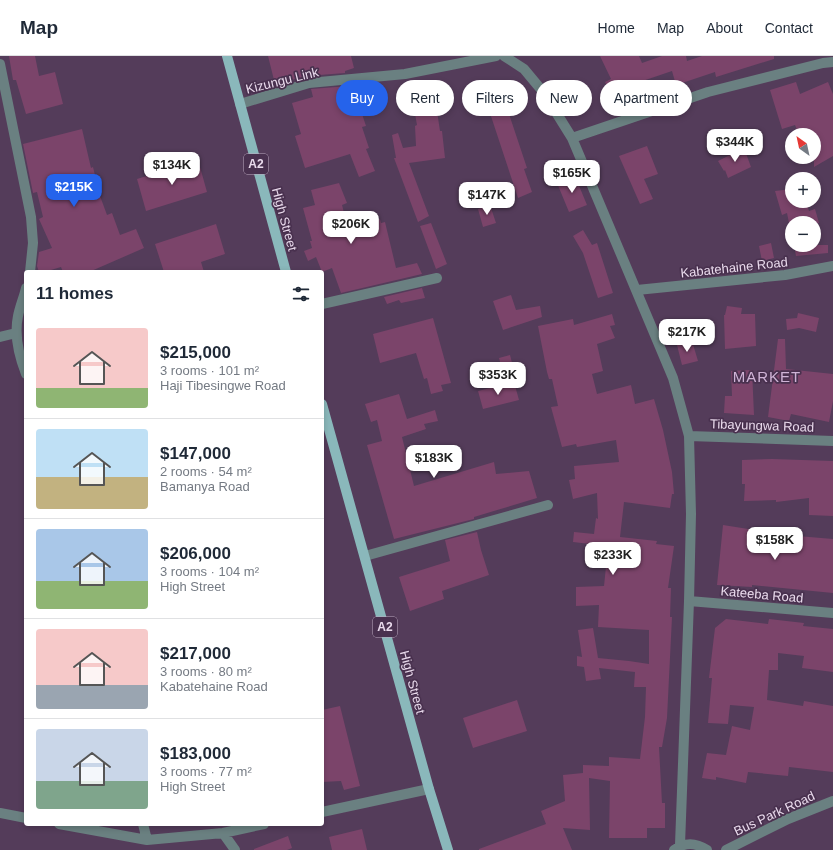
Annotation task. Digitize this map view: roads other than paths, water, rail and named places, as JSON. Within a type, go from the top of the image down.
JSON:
[{"type":"main road","name":"High Street","points":[[227,56],[285,270]]},
{"type":"main road","name":"High Street","points":[[324,411],[429,789],[448,850]]},
{"type":"street","name":"Kizungu Link","points":[[240,104],[309,83],[405,74],[496,56]]},
{"type":"street","points":[[504,56],[524,69],[544,92],[572,138],[672,378],[689,436],[691,514],[689,601],[677,848],[690,843],[699,844],[707,850]]},
{"type":"street","points":[[572,138],[708,92],[823,63],[833,62]]},
{"type":"street","points":[[0,64],[31,216],[33,243],[30,270]]},
{"type":"street","name":"Kabatehaine Road","points":[[636,290],[785,275],[833,266]]},
{"type":"street","points":[[324,304],[437,278]]},
{"type":"street","points":[[24,295],[18,315],[16,333],[24,369]]},
{"type":"street","points":[[0,337],[16,333]]},
{"type":"street","name":"Tibayungwa Road","points":[[689,436],[833,441]]},
{"type":"street","points":[[364,556],[548,505]]},
{"type":"street","name":"Kateeba Road","points":[[689,601],[833,613]]},
{"type":"street","points":[[324,812],[429,789]]},
{"type":"street","name":"Bus Park Road","points":[[726,850],[788,819],[833,801]]},
{"type":"street","points":[[0,813],[24,818]]},
{"type":"street","points":[[70,826],[147,840],[223,833],[255,826]]},
{"type":"street","points":[[144,826],[147,840]]},
{"type":"street","points":[[223,833],[236,850]]},
{"type":"district","name":"MARKET","points":[[767,377]]}]
